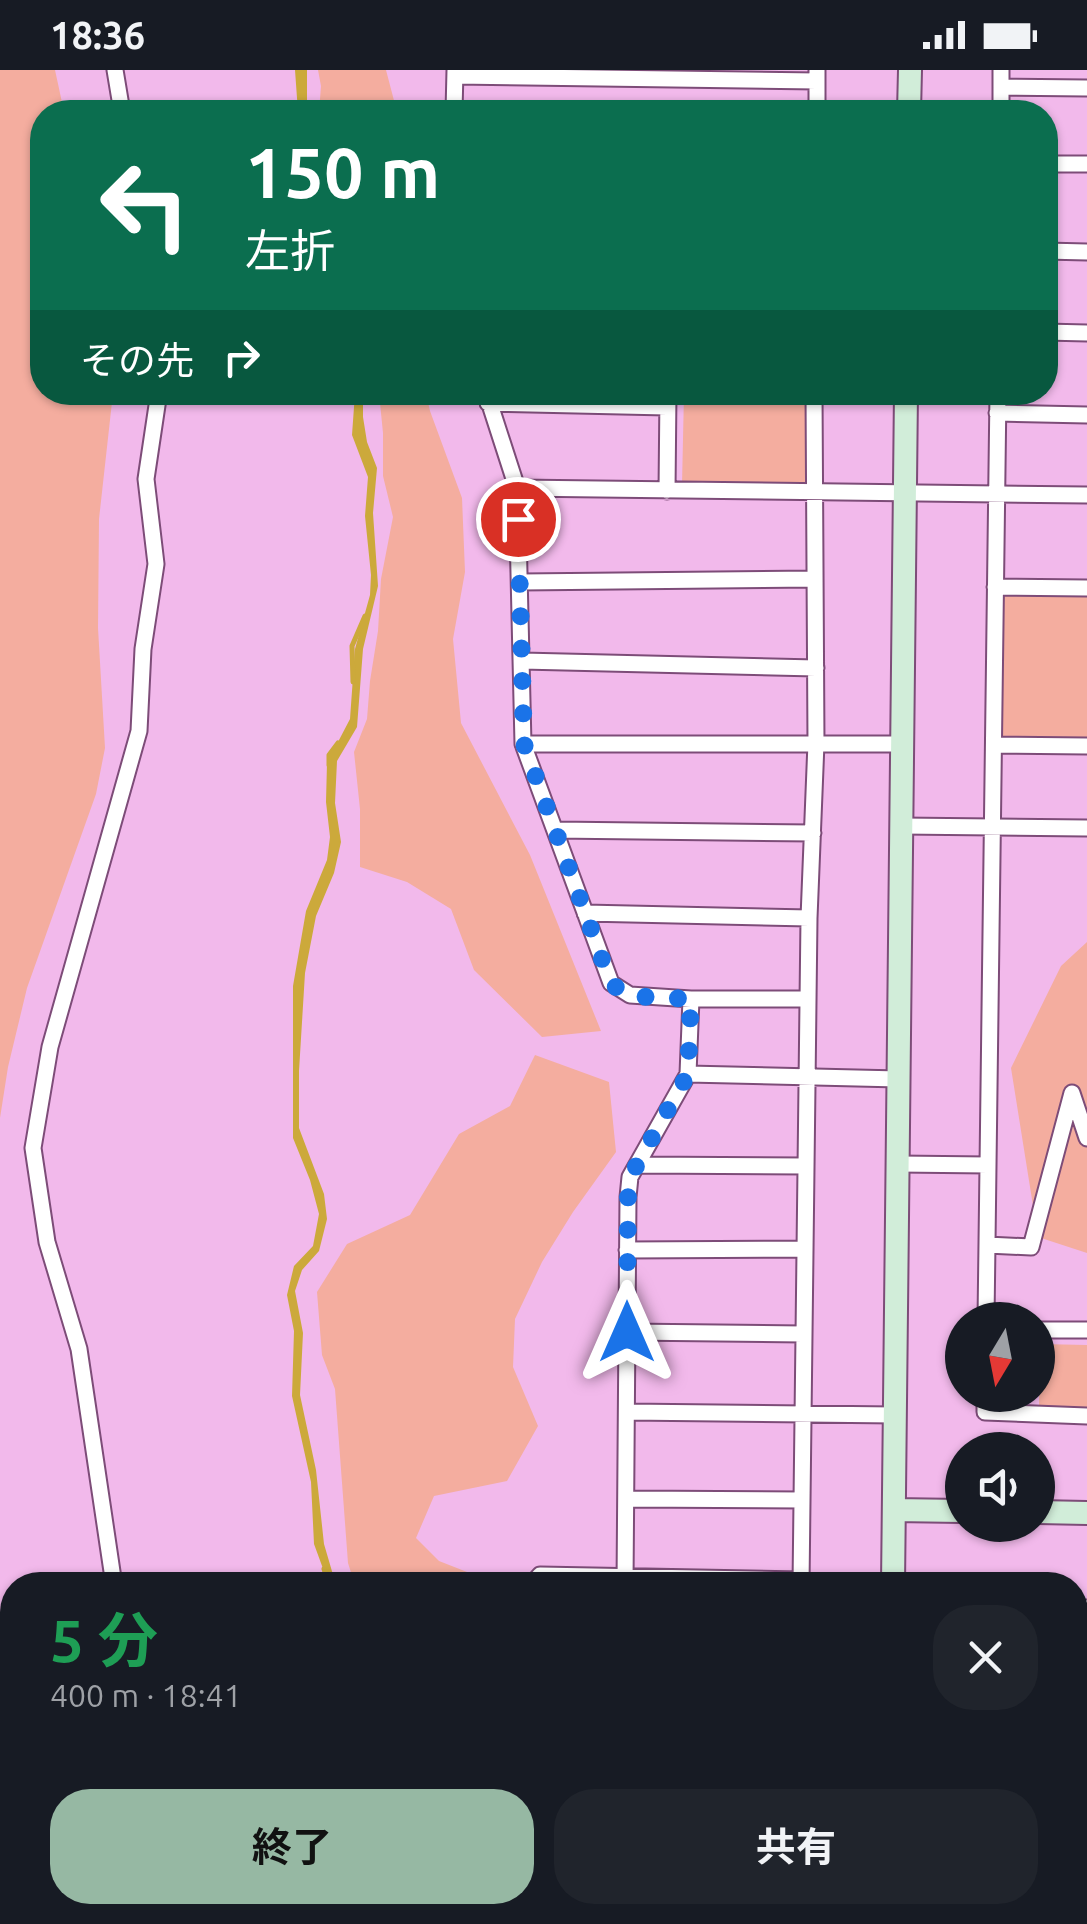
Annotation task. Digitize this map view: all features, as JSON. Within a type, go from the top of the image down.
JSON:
[{"type":"street","points":[[116,70],[120,100]]},
{"type":"street","points":[[910,70],[910,100]]},
{"type":"street","points":[[1001,70],[1001,100]]},
{"type":"street","points":[[454,100],[455,73],[817,76]]},
{"type":"street","points":[[1001,88],[1087,88]]},
{"type":"street","points":[[1058,164],[1087,164]]},
{"type":"street","points":[[1058,251],[1087,252]]},
{"type":"street","points":[[1058,332],[1087,332]]},
{"type":"street","points":[[112,1572],[80,1349],[47,1242],[34,1148],[50,1047],[139,731],[143,649],[156,564],[146,479],[158,405]]},
{"type":"street","points":[[489,405],[517,488],[524,744],[611,984],[630,996],[808,999]]},
{"type":"street","points":[[666,490],[668,405]]},
{"type":"street","points":[[801,1572],[806,1078],[816,742],[814,405]]},
{"type":"street","points":[[893,1572],[906,405]]},
{"type":"street","points":[[986,1302],[997,405]]},
{"type":"street","points":[[997,413],[1087,414]]},
{"type":"street","points":[[517,488],[1087,495]]},
{"type":"street","points":[[521,582],[814,579]]},
{"type":"street","points":[[995,587],[1087,588]]},
{"type":"street","points":[[522,661],[816,668]]},
{"type":"street","points":[[524,744],[902,744]]},
{"type":"street","points":[[994,744],[1087,746]]},
{"type":"street","points":[[902,826],[1087,828]]},
{"type":"street","points":[[555,830],[813,833]]},
{"type":"street","points":[[585,913],[809,918]]},
{"type":"street","points":[[625,1572],[630,1177],[688,1074],[691,999]]},
{"type":"street","points":[[688,1074],[898,1080]]},
{"type":"street","points":[[987,1245],[1031,1248],[1072,1094],[1087,1138]]},
{"type":"street","points":[[898,1164],[988,1165]]},
{"type":"street","points":[[637,1165],[806,1166]]},
{"type":"street","points":[[628,1250],[804,1249]]},
{"type":"street","points":[[1055,1330],[1087,1330]]},
{"type":"street","points":[[627,1332],[803,1334]]},
{"type":"street","points":[[627,1412],[895,1415]]},
{"type":"street","points":[[985,1412],[1087,1416]]},
{"type":"street","points":[[626,1499],[802,1500]]},
{"type":"street","points":[[894,1510],[945,1511]]},
{"type":"street","points":[[1055,1512],[1087,1513]]},
{"type":"shaded area","points":[[0,70],[55,70],[61,100],[30,100],[30,405],[112,405],[99,519],[98,628],[105,748],[96,794],[27,988],[0,1118]]},
{"type":"shaded area","points":[[295,70],[307,70],[307,100],[297,100]]},
{"type":"shaded area","points":[[318,70],[386,70],[394,100],[320,100]]},
{"type":"shaded area","points":[[354,405],[363,405],[367,442],[377,468],[373,513],[378,586],[363,649],[357,727],[337,761],[335,803],[341,842],[334,873],[316,916],[305,973],[299,1071],[299,1128],[324,1194],[327,1219],[319,1251],[302,1270],[295,1291],[303,1333],[300,1395],[316,1470],[324,1544],[332,1572],[324,1572],[314,1544],[311,1482],[292,1396],[294,1331],[287,1295],[294,1266],[313,1246],[319,1214],[293,1138],[293,986],[306,911],[327,860],[327,763],[350,719],[355,649],[370,595],[365,516],[368,477],[352,435]]},
{"type":"shaded area","points":[[380,405],[429,405],[462,498],[465,572],[453,639],[461,723],[530,855],[601,1031],[542,1037],[474,970],[451,909],[407,882],[360,867],[360,809],[354,752],[367,719],[381,579],[393,517],[383,476]]},
{"type":"shaded area","points":[[684,405],[809,405],[808,486],[682,485]]},
{"type":"shaded area","points":[[1003,594],[1087,594],[1087,740],[1002,739]]},
{"type":"shaded area","points":[[1087,942],[1087,1253],[1038,1237],[1011,1068],[1061,966]]},
{"type":"shaded area","points":[[535,1055],[609,1082],[616,1152],[542,1262],[515,1319],[513,1367],[538,1426],[507,1481],[434,1496],[416,1538],[439,1561],[467,1572],[351,1572],[335,1389],[322,1355],[317,1292],[347,1244],[410,1215],[459,1134],[510,1106]]},
{"type":"shaded area","points":[[1055,1344],[1087,1345],[1087,1409],[1055,1408]]},
{"type":"waterway","points":[[353,682],[352,646],[365,616]]},
{"type":"waterway","points":[[329,765],[329,755],[338,743]]},
{"type":"route","points":[[518,519],[524,744],[611,984],[630,996],[691,999],[688,1074],[630,1177],[627,1332]]}]
